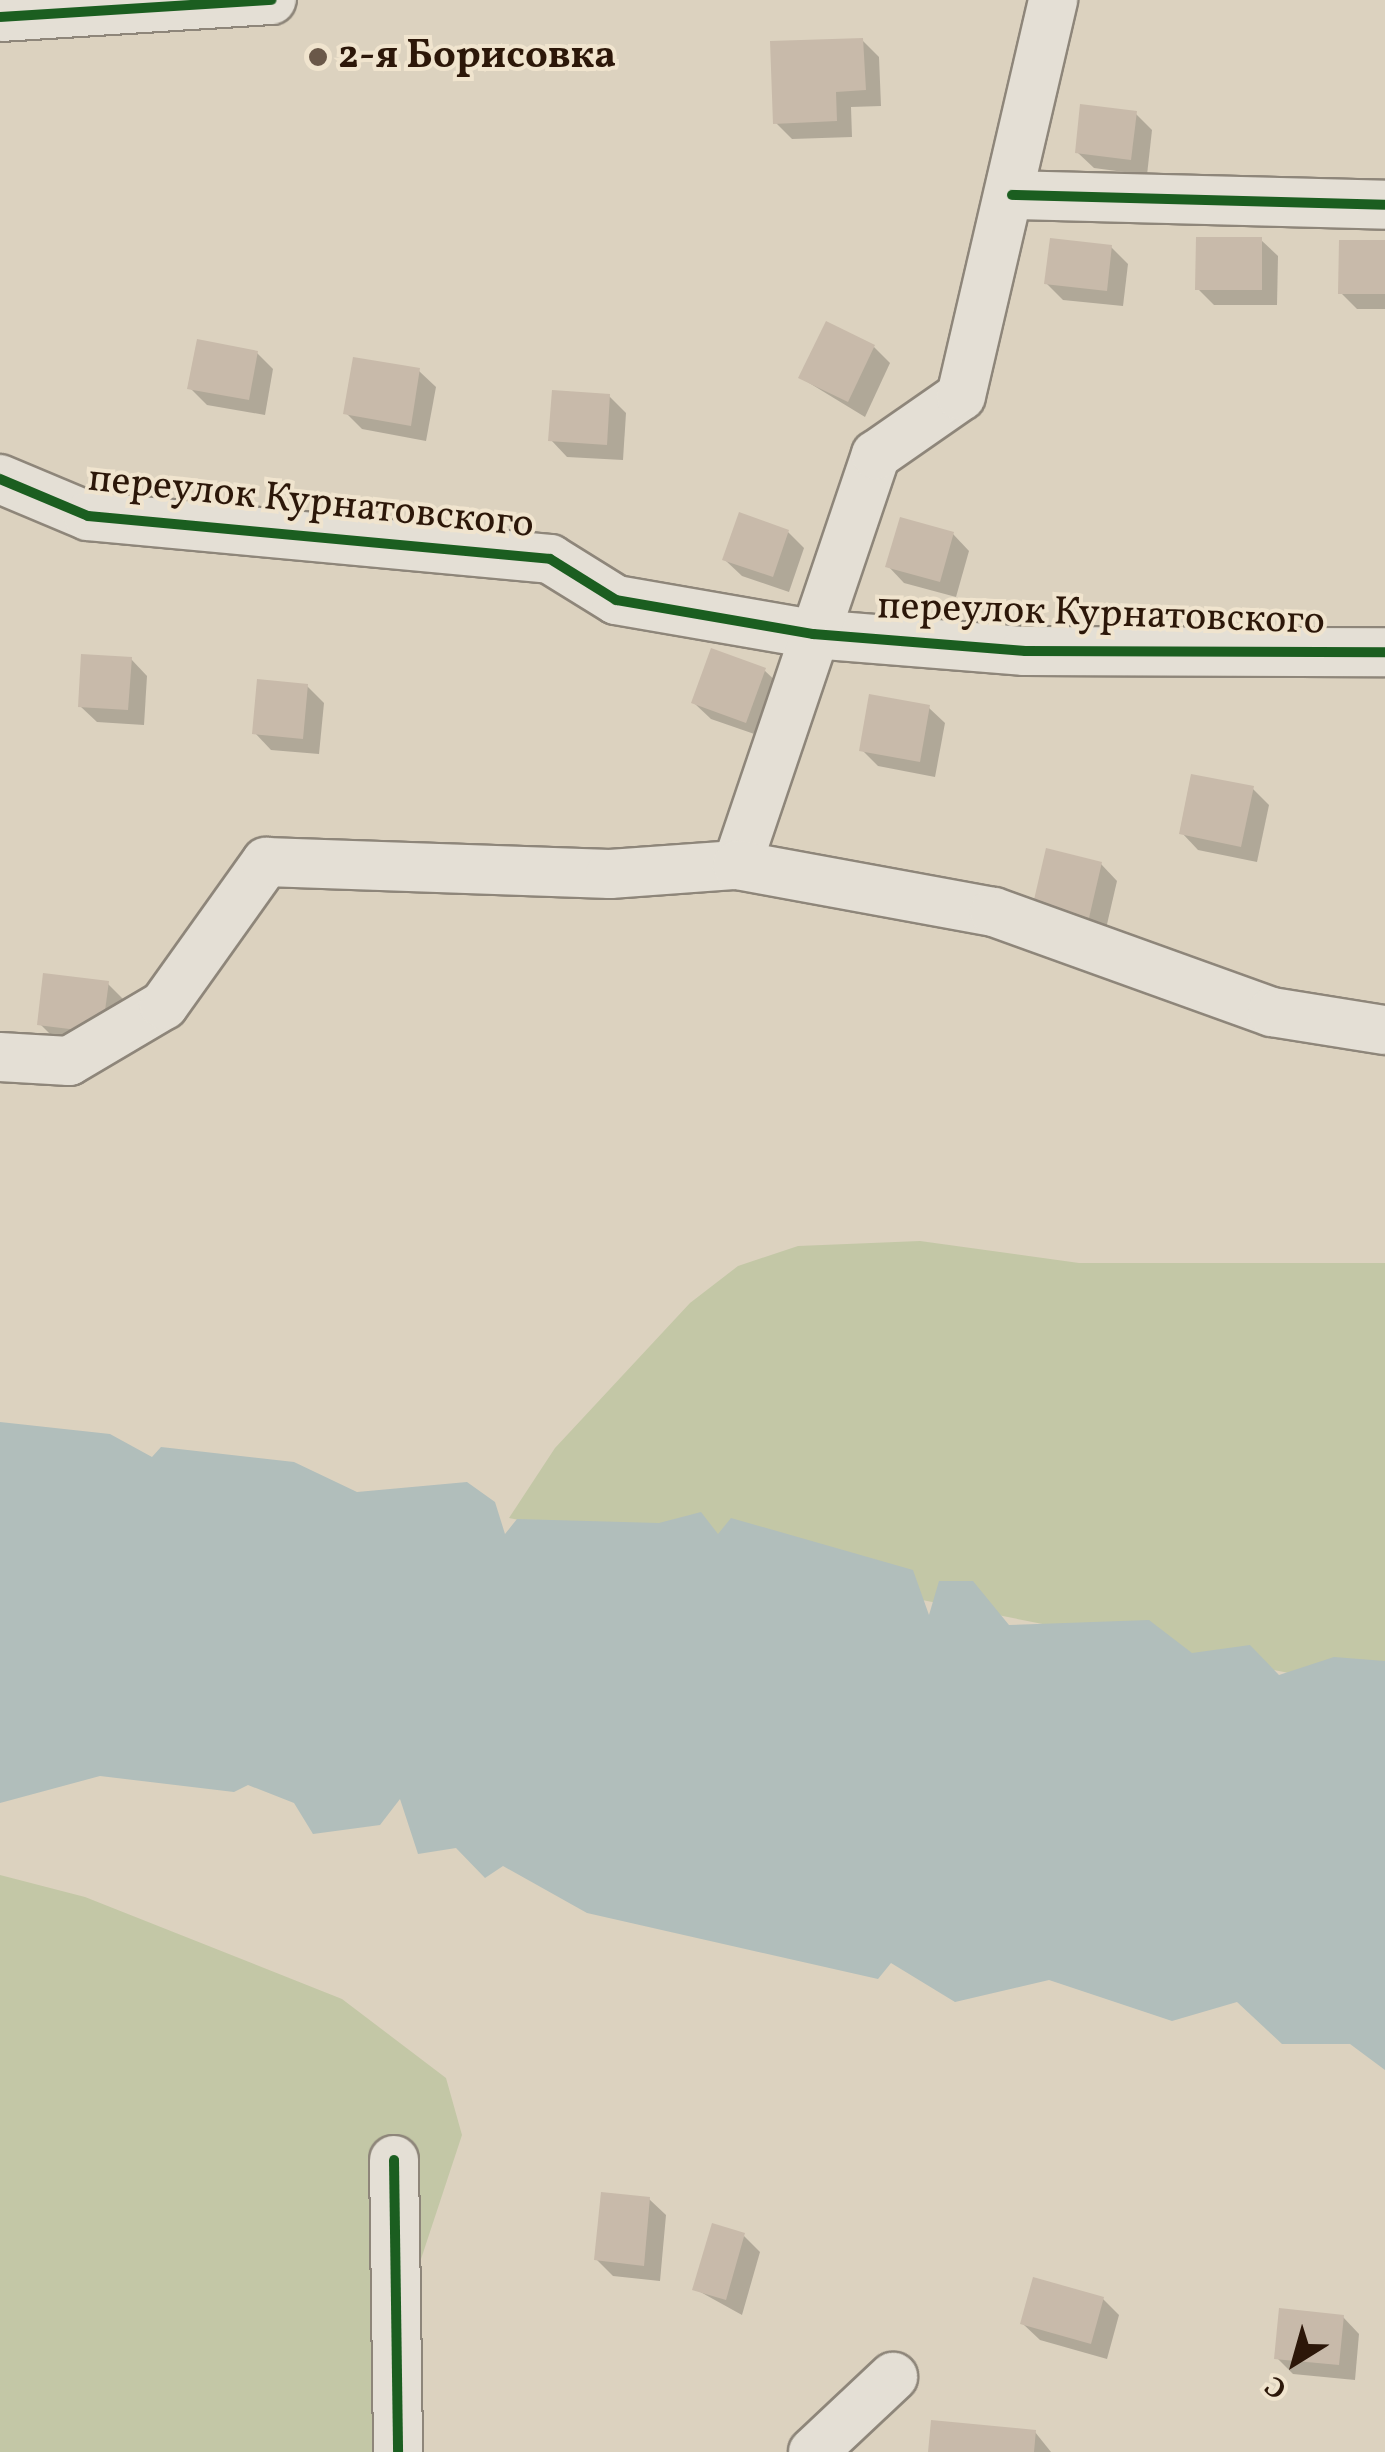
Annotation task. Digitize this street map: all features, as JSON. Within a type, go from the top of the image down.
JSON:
[{"type":"street","points":[[0,17],[111,5],[270,0]]},
{"type":"street","points":[[738,866],[876,455],[961,396],[1012,196],[1053,0]]},
{"type":"street","points":[[1012,196],[1385,205]]},
{"type":"street","name":"переулок Курнатовского","points":[[0,478],[88,516],[550,559],[616,600],[813,634],[1026,651],[1385,652]]},
{"type":"street","points":[[0,1057],[69,1061],[164,1004],[266,862],[610,874],[738,866],[994,912],[1272,1012],[1385,1030]]},
{"type":"street","points":[[394,2160],[398,2452]]},
{"type":"street","points":[[813,2452],[893,2377]]},
{"type":"green space","points":[[920,1241],[1079,1263],[1385,1263],[1385,1692],[509,1518],[555,1448],[690,1303],[738,1266],[798,1246]]},
{"type":"green space","points":[[0,1875],[85,1897],[342,1999],[446,2078],[462,2135],[386,2365],[377,2452],[0,2452]]},
{"type":"shaded area","points":[[0,1422],[110,1434],[152,1457],[161,1447],[294,1462],[357,1492],[467,1482],[495,1502],[505,1534],[517,1519],[659,1523],[701,1512],[718,1534],[731,1518],[913,1570],[929,1615],[939,1581],[973,1581],[1009,1625],[1149,1620],[1192,1653],[1250,1645],[1279,1675],[1334,1657],[1385,1661],[1385,2070],[1350,2044],[1282,2044],[1237,2002],[1172,2021],[1049,1980],[955,2002],[891,1963],[878,1979],[587,1913],[503,1866],[485,1878],[456,1848],[418,1854],[400,1799],[380,1825],[313,1834],[294,1803],[248,1785],[234,1792],[100,1776],[0,1803]]},
{"type":"building","points":[[863,38],[866,90],[836,92],[837,121],[773,124],[770,41]]},
{"type":"building","points":[[1080,104],[1137,111],[1131,160],[1075,153]]},
{"type":"building","points":[[1196,237],[1262,237],[1262,290],[1195,290]]},
{"type":"building","points":[[1050,238],[1112,245],[1107,291],[1044,284]]},
{"type":"building","points":[[1339,240],[1385,240],[1385,294],[1338,294]]},
{"type":"building","points":[[826,321],[875,345],[848,402],[798,378]]},
{"type":"building","points":[[197,339],[258,351],[249,400],[187,389]]},
{"type":"building","points":[[353,357],[420,368],[411,426],[343,414]]},
{"type":"building","points":[[552,390],[610,394],[607,445],[548,441]]},
{"type":"building","points":[[739,512],[789,530],[773,577],[722,560]]},
{"type":"building","points":[[900,517],[954,532],[940,582],[885,567]]},
{"type":"building","points":[[711,648],[766,668],[746,723],[691,703]]},
{"type":"building","points":[[81,654],[132,657],[128,710],[78,707]]},
{"type":"building","points":[[257,679],[308,684],[303,739],[252,734]]},
{"type":"building","points":[[869,694],[930,705],[920,762],[859,751]]},
{"type":"building","points":[[1191,774],[1254,786],[1241,847],[1179,834]]},
{"type":"building","points":[[1046,848],[1102,862],[1089,918],[1033,904]]},
{"type":"building","points":[[43,973],[109,981],[102,1033],[37,1025]]},
{"type":"building","points":[[601,2192],[650,2197],[644,2266],[594,2260]]},
{"type":"building","points":[[712,2223],[745,2233],[726,2300],[692,2290]]},
{"type":"building","points":[[1033,2277],[1104,2297],[1091,2344],[1020,2324]]},
{"type":"building","points":[[1279,2308],[1344,2315],[1339,2365],[1274,2359]]},
{"type":"building","points":[[931,2420],[1036,2430],[1034,2452],[928,2452]]},
{"type":"cycle path","points":[[0,17],[271,0]]},
{"type":"cycle path","points":[[1012,195],[1385,205]]},
{"type":"cycle path","points":[[0,479],[88,516],[550,559],[616,600],[813,634],[1025,651],[1385,652]]},
{"type":"cycle path","points":[[394,2160],[398,2452]]},
{"type":"place","name":"2-я Борисовка","points":[[318,57]]}]
